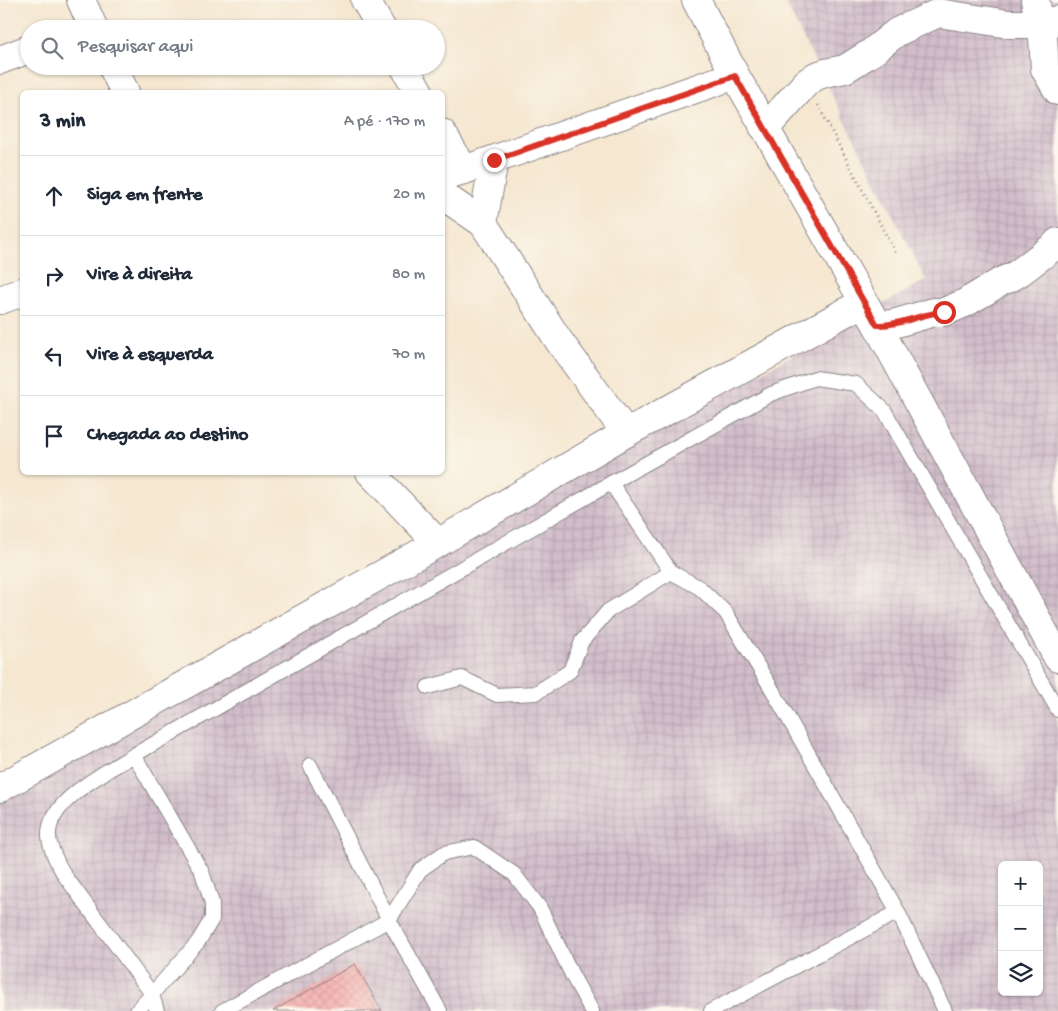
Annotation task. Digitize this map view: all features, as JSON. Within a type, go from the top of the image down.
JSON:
[{"type":"street","points":[[81,0],[88,20]]},
{"type":"street","points":[[366,0],[377,20]]},
{"type":"street","points":[[696,0],[735,76],[870,314],[1056,652]]},
{"type":"street","points":[[763,126],[771,122],[806,83],[816,76],[845,69],[872,52],[897,32],[940,7],[1009,24],[1044,15],[1045,69],[1058,91]]},
{"type":"street","points":[[0,60],[20,52]]},
{"type":"street","points":[[116,75],[124,90]]},
{"type":"street","points":[[409,75],[418,90]]},
{"type":"street","points":[[445,144],[453,173],[735,76]]},
{"type":"street","points":[[484,223],[494,160]]},
{"type":"street","points":[[445,198],[484,223],[559,341],[626,433]]},
{"type":"street","points":[[0,788],[438,543],[626,433],[870,314],[893,324],[934,312],[944,312],[1012,277],[1058,242]]},
{"type":"street","points":[[0,300],[20,293]]},
{"type":"street","points":[[373,475],[438,543]]},
{"type":"lane","points":[[157,1011],[152,994],[64,876],[54,856],[49,836],[52,821],[60,808],[75,792],[134,755],[771,394],[815,378],[856,384],[884,410],[1058,710]]},
{"type":"lane","points":[[612,483],[671,572],[700,588],[726,613],[773,691],[898,912],[945,1011]]},
{"type":"lane","points":[[428,687],[462,678],[497,695],[536,693],[570,671],[582,641],[608,611],[671,572]]},
{"type":"lane","points":[[134,755],[202,872],[212,903],[212,919],[198,942],[137,1011]]},
{"type":"lane","points":[[310,765],[389,920],[440,1011]]},
{"type":"lane","points":[[222,1011],[389,920],[420,870],[444,853],[474,847],[514,874],[540,908],[592,1011]]},
{"type":"lane","points":[[711,1011],[898,912]]},
{"type":"path","points":[[806,83],[896,254]]},
{"type":"shaded area","points":[[784,0],[1058,0],[1058,1011],[0,1011],[0,799],[926,280]]},
{"type":"building","points":[[355,964],[382,1011],[273,1011]]},
{"type":"route","points":[[494,160],[735,76],[877,325],[893,324],[934,312],[944,312]]}]
